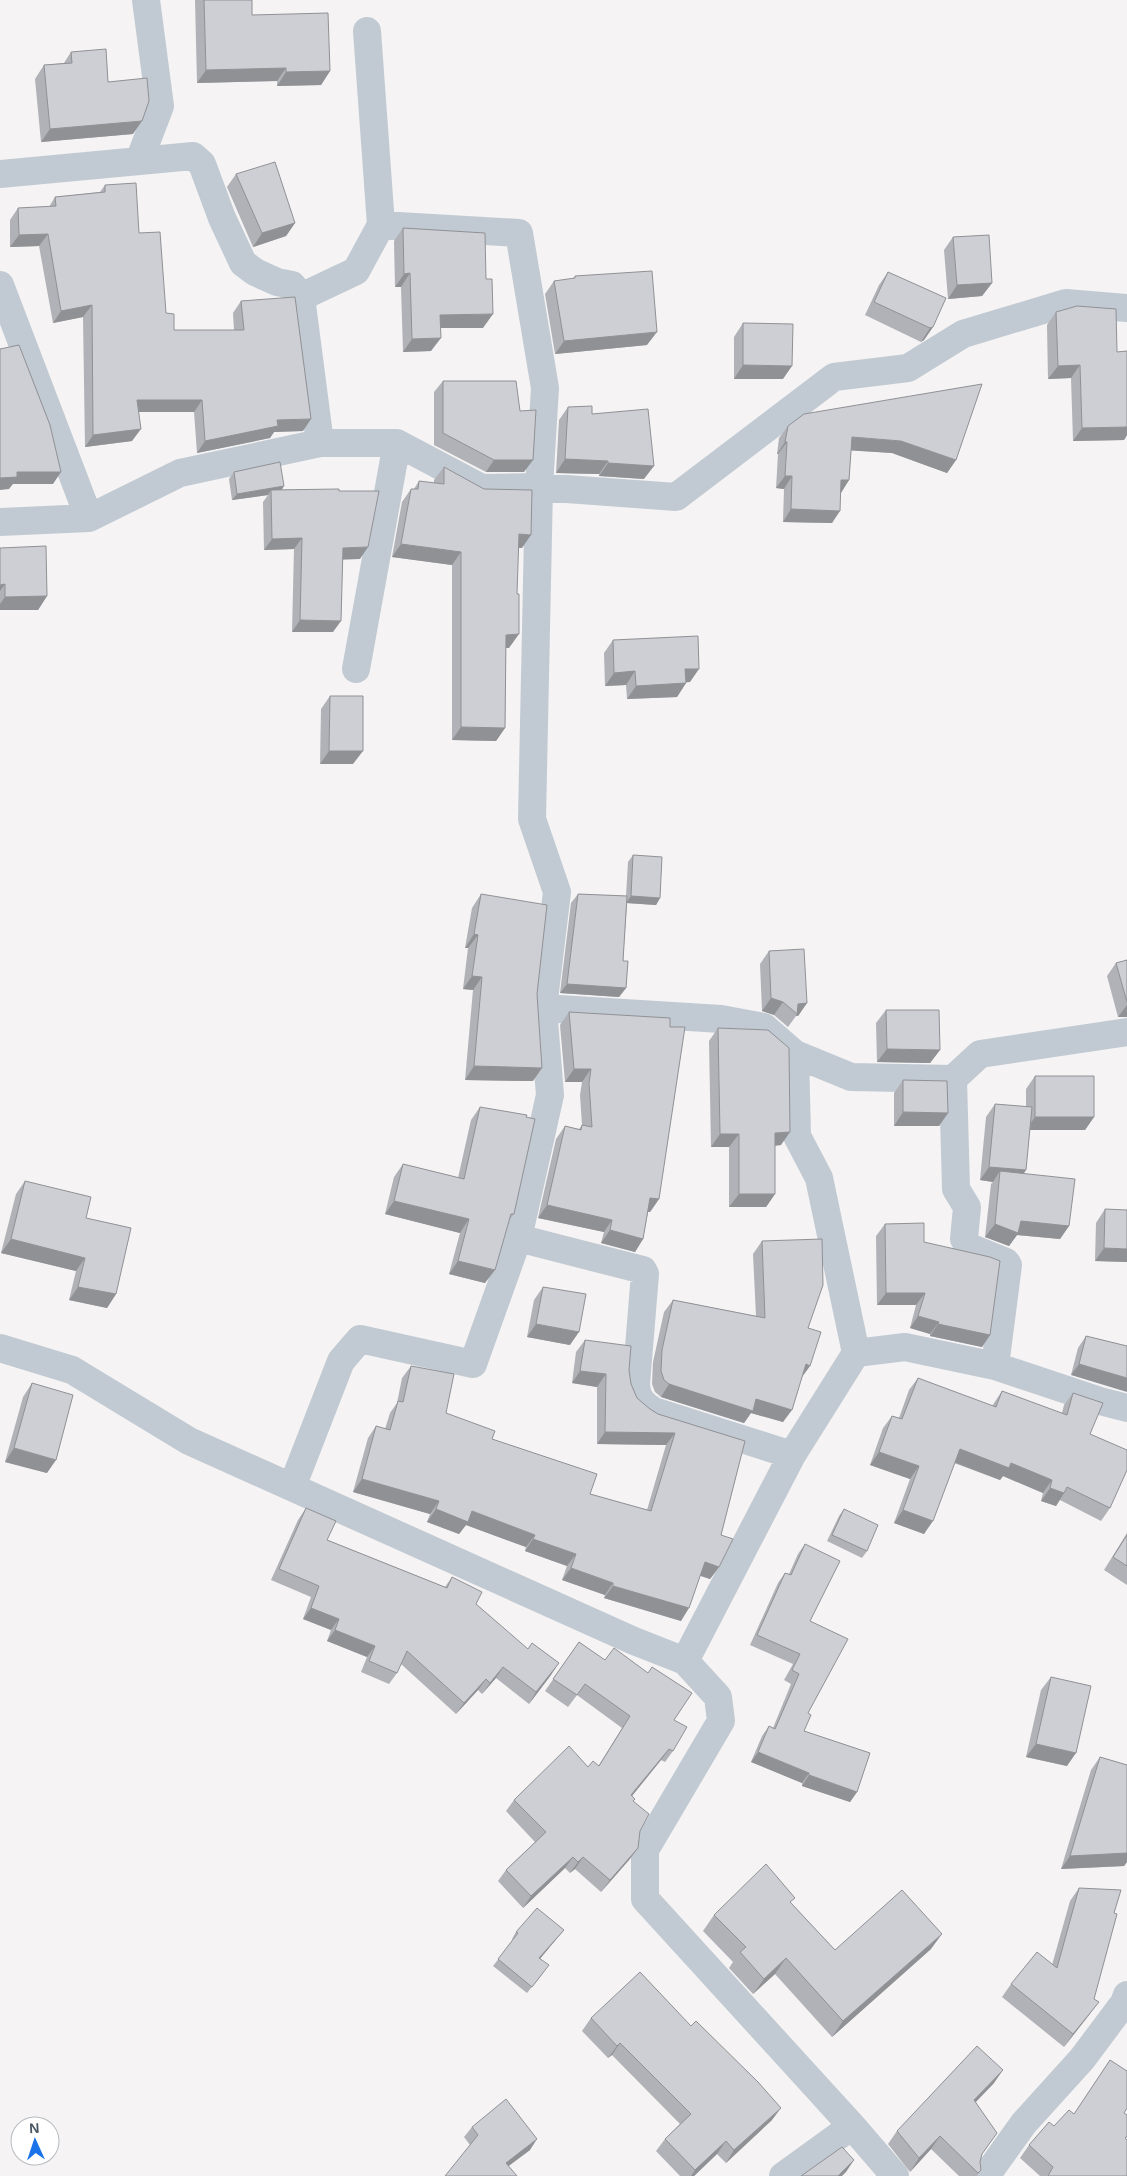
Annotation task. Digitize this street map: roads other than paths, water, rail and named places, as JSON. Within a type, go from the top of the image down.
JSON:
[{"type":"street","points":[[139,161],[160,106],[146,0]]},
{"type":"street","points":[[301,297],[356,271],[381,225],[368,31]]},
{"type":"street","points":[[0,174],[193,156],[202,164],[222,218],[243,263],[255,272],[278,282],[292,285],[301,297],[320,443]]},
{"type":"street","points":[[292,1487],[341,1361],[360,1339],[473,1364],[518,1238],[550,1095],[543,1008],[557,892],[532,820],[539,487],[545,388],[518,232],[381,225]]},
{"type":"street","points":[[0,285],[89,518]]},
{"type":"street","points":[[0,522],[89,518],[180,473],[320,443],[397,443],[482,488],[539,487],[676,497],[834,377],[908,368],[963,334],[1066,303],[1127,308]]},
{"type":"street","points":[[356,668],[397,443]]},
{"type":"street","points":[[543,1008],[721,1019],[764,1028],[795,1054],[851,1077],[953,1079],[980,1054],[1127,1032]]},
{"type":"street","points":[[686,1660],[792,1455],[856,1353],[819,1178],[797,1136],[795,1054]]},
{"type":"street","points":[[953,1079],[956,1189],[966,1207],[966,1244],[1008,1264],[995,1366]]},
{"type":"street","points":[[518,1238],[643,1270],[645,1274],[636,1384],[636,1393],[643,1404],[654,1411],[792,1455]]},
{"type":"street","points":[[856,1353],[904,1347],[995,1366],[1100,1401],[1127,1408]]},
{"type":"street","points":[[0,1348],[72,1370],[189,1441],[634,1641],[686,1660],[718,1697],[721,1721],[645,1850],[645,1899],[852,2126],[895,2176]]},
{"type":"street","points":[[986,2176],[1024,2123],[1082,2059],[1124,2003],[1127,1995]]},
{"type":"street","points":[[783,2176],[852,2126]]}]
